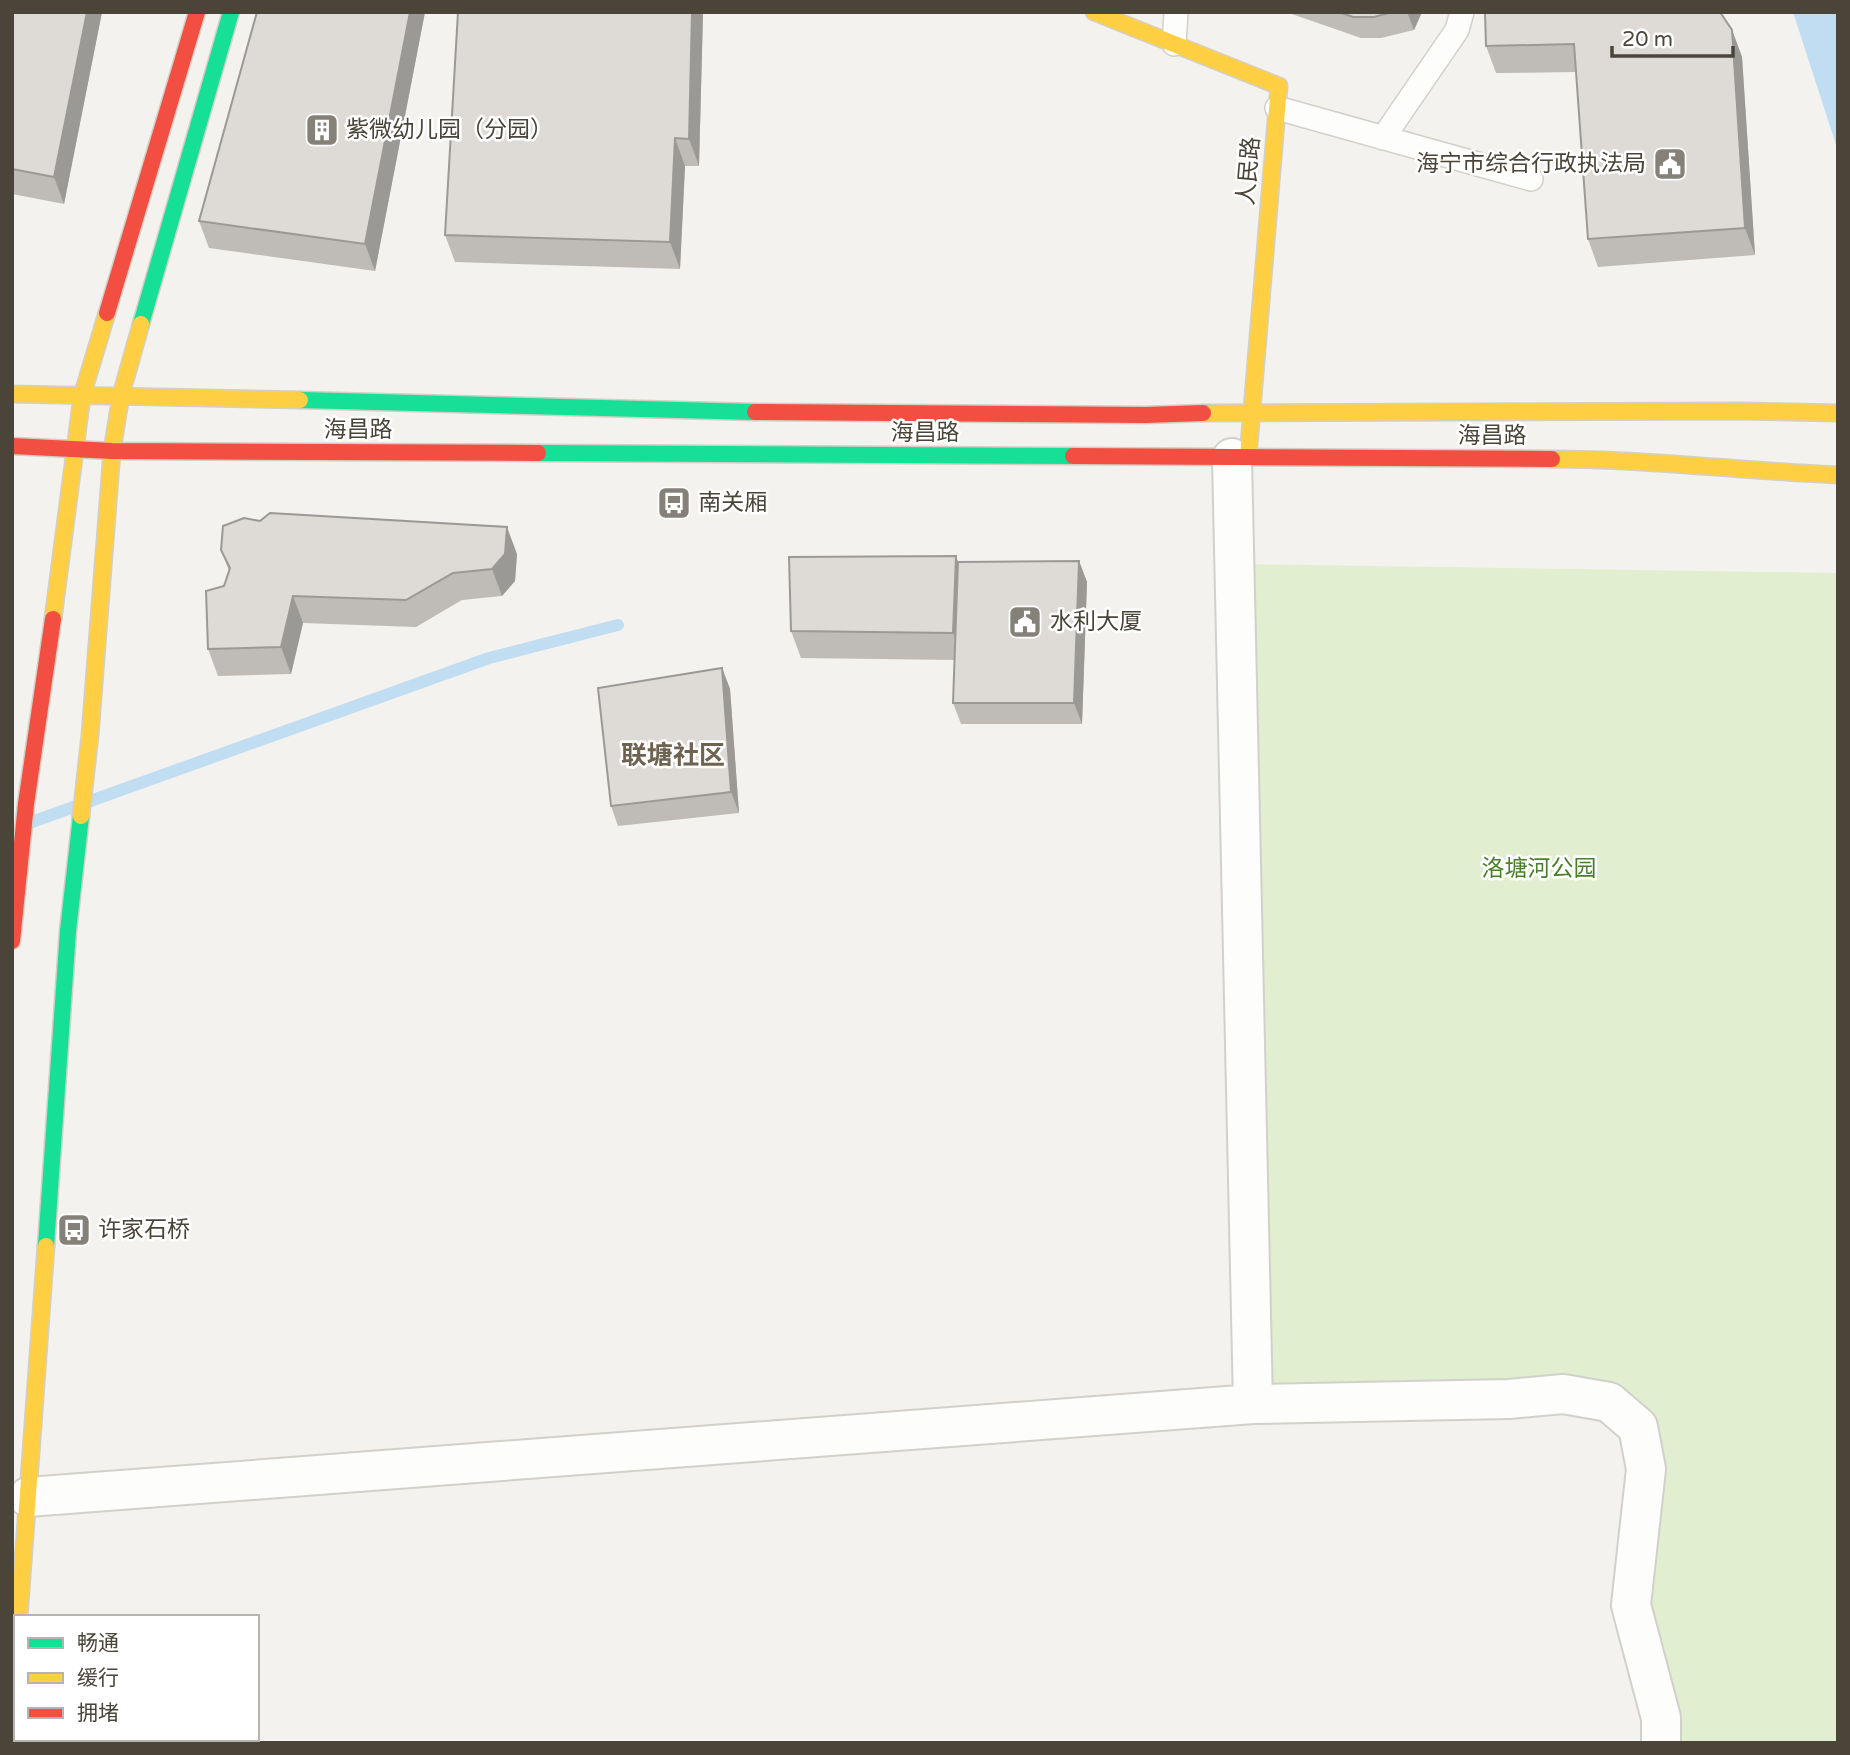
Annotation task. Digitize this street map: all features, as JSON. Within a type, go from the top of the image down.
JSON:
[{"type":"main road","points":[[13,933],[35,733],[77,448],[82,396],[197,12]]},
{"type":"main road","points":[[19,1615],[68,931],[90,735],[112,451],[121,395],[231,12]]},
{"type":"main road","name":"人民路","points":[[1094,12],[1279,86],[1252,411],[1240,458]]},
{"type":"main road","name":"海昌路","points":[[12,394],[677,411],[1145,415],[1252,411],[1838,413]]},
{"type":"main road","name":"海昌路","points":[[12,446],[112,451],[1616,459],[1760,472],[1838,475]]},
{"type":"main road","points":[[12,1718],[14,1694]]},
{"type":"street","points":[[1240,458],[1253,1404]]},
{"type":"street","points":[[28,1497],[1253,1404],[1509,1399],[1563,1394],[1609,1402],[1638,1427],[1646,1469],[1631,1605],[1661,1718],[1661,1743]]},
{"type":"lane","points":[[1174,44],[1176,12]]},
{"type":"lane","points":[[1383,138],[1457,30],[1462,12]]},
{"type":"lane","points":[[1277,108],[1531,179]]},
{"type":"green space","name":"洛塘河公园","points":[[1234,564],[1838,573],[1838,1743],[1661,1743],[1631,1605],[1646,1469],[1609,1402],[1253,1404]]},
{"type":"water","points":[[1793,12],[1838,12],[1838,151]]},
{"type":"building","points":[[12,12],[87,12],[54,177],[12,169]]},
{"type":"building","name":"紫微幼儿园（分园）","points":[[257,12],[410,12],[365,244],[199,221]]},
{"type":"building","points":[[458,12],[692,12],[689,139],[675,138],[670,242],[445,235]]},
{"type":"building","points":[[1339,12],[1392,12],[1374,17],[1353,17]]},
{"type":"building","name":"海宁市综合行政执法局","points":[[1485,12],[1720,12],[1732,30],[1745,228],[1588,239],[1574,44],[1486,46]]},
{"type":"building","points":[[270,513],[507,527],[505,554],[492,569],[453,573],[406,600],[293,596],[281,647],[208,649],[206,591],[224,586],[230,568],[221,550],[223,526],[244,518],[260,521]]},
{"type":"building","points":[[956,556],[953,633],[791,631],[789,557]]},
{"type":"building","name":"水利大厦","points":[[1079,561],[1074,703],[953,703],[958,562]]},
{"type":"building","points":[[722,668],[731,792],[611,806],[598,688]]},
{"type":"waterway","points":[[29,823],[489,658],[618,625]]},
{"type":"traffic: fast","points":[[141,324],[231,12]]},
{"type":"traffic: fast","points":[[300,400],[755,412]]},
{"type":"traffic: fast","points":[[538,453],[1073,456]]},
{"type":"traffic: fast","points":[[46,1246],[68,931],[81,816]]},
{"type":"traffic: slow","points":[[1094,12],[1279,86],[1248,457]]},
{"type":"traffic: slow","points":[[53,619],[82,396],[107,313]]},
{"type":"traffic: slow","points":[[81,816],[90,735],[112,451],[121,395],[141,324]]},
{"type":"traffic: slow","points":[[12,394],[300,400]]},
{"type":"traffic: slow","points":[[1203,413],[1838,413]]},
{"type":"traffic: slow","points":[[1552,459],[1838,475]]},
{"type":"traffic: slow","points":[[19,1615],[46,1246]]},
{"type":"traffic: slow","points":[[12,1718],[14,1694]]},
{"type":"traffic: jam","points":[[107,313],[197,12]]},
{"type":"traffic: jam","points":[[755,412],[1145,415],[1203,413]]},
{"type":"traffic: jam","points":[[12,446],[112,451],[538,453]]},
{"type":"traffic: jam","points":[[1073,456],[1552,459]]},
{"type":"traffic: jam","points":[[12,941],[26,804],[53,619]]},
{"type":"place","name":"紫微幼儿园（分园）","points":[[322,130]]},
{"type":"place","name":"海宁市综合行政执法局","points":[[1670,164]]},
{"type":"place","name":"南关厢","points":[[674,503]]},
{"type":"place","name":"水利大厦","points":[[1025,622]]},
{"type":"place","name":"许家石桥","points":[[74,1230]]},
{"type":"district","name":"联塘社区","points":[[673,755]]}]
